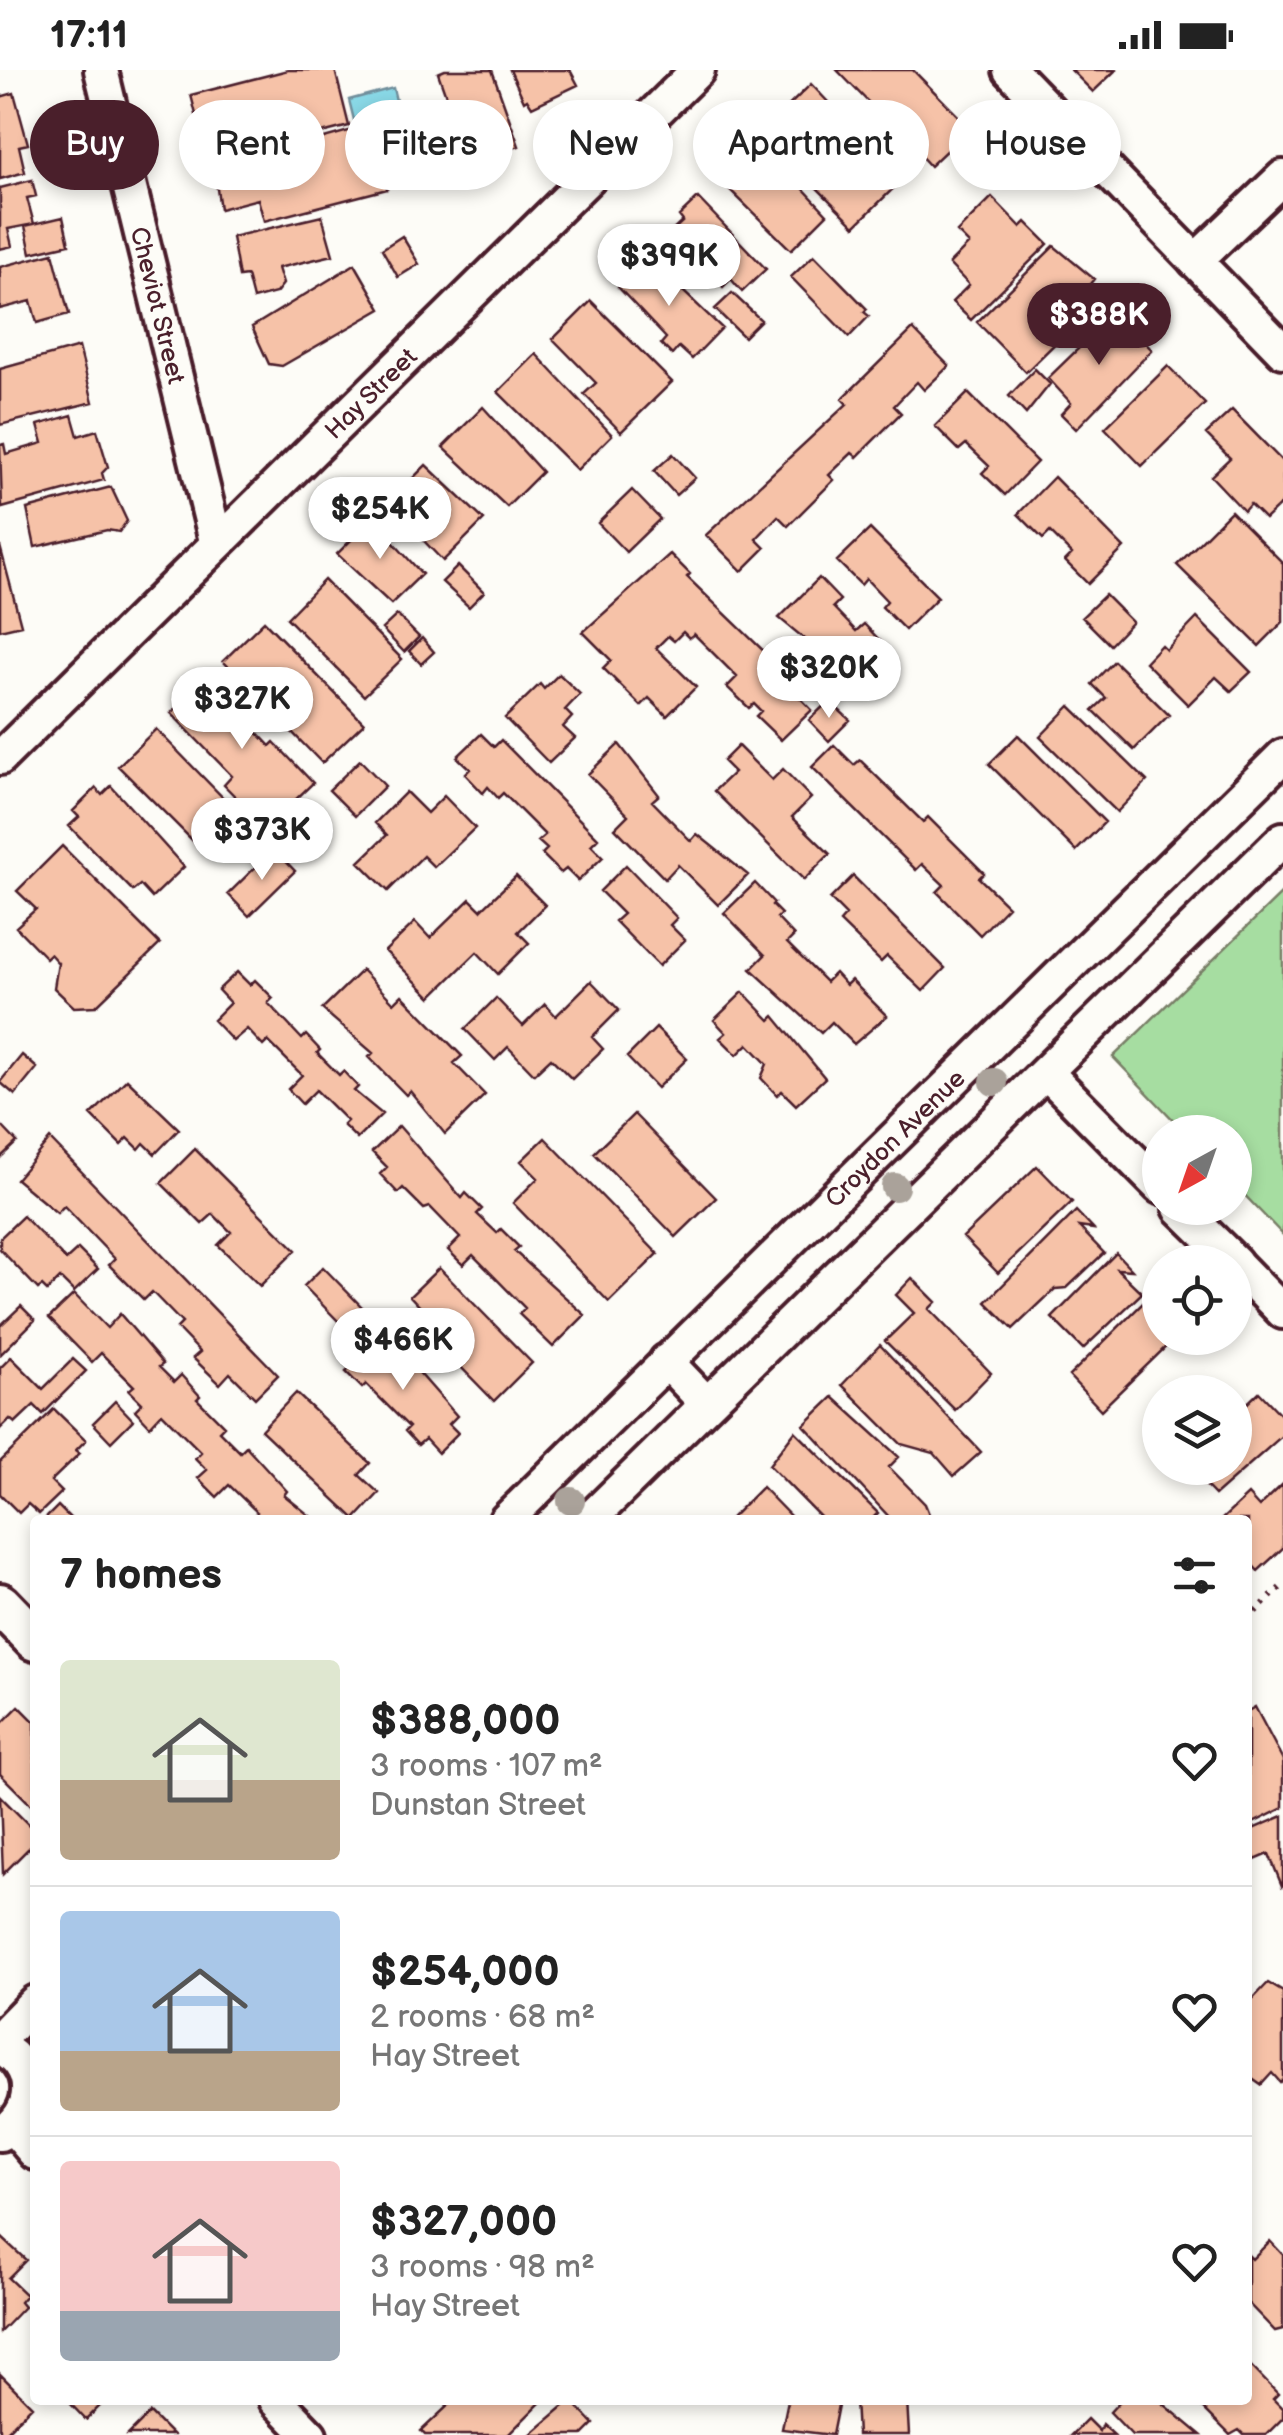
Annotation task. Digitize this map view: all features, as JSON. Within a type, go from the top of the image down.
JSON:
[{"type":"street","name":"Cheviot Street","points":[[100,70],[216,541]]},
{"type":"street","name":"Hay Street","points":[[0,758],[698,70]]},
{"type":"street","points":[[1010,70],[1283,352]]},
{"type":"street","points":[[1196,261],[1283,177]]},
{"type":"street","name":"Croydon Avenue","points":[[511,1515],[1283,756]]},
{"type":"street","points":[[593,1515],[1283,839]]},
{"type":"street","points":[[1046,1072],[1142,1169]]},
{"type":"street","points":[[1197,1225],[1217,1245]]},
{"type":"street","points":[[1252,1280],[1283,1312]]},
{"type":"street","points":[[666,1362],[706,1404]]},
{"type":"street","points":[[0,1604],[30,1635]]},
{"type":"street","points":[[0,2038],[30,2007]]},
{"type":"street","points":[[0,2048],[30,2065],[29,2094],[22,2116],[6,2130],[30,2148]]},
{"type":"street","points":[[281,2405],[310,2435]]},
{"type":"path","points":[[1252,1614],[1283,1585]]},
{"type":"green space","points":[[1283,892],[1283,1235],[1252,1203],[1252,1115],[1169,1115],[1113,1057]]},
{"type":"water","points":[[393,88],[396,100],[349,100]]},
{"type":"building","points":[[288,70],[335,70],[345,127],[325,132],[325,100],[192,100],[191,95]]},
{"type":"building","points":[[492,70],[503,100],[447,100],[438,73]]},
{"type":"building","points":[[510,70],[570,70],[578,85],[547,100],[533,100],[532,107],[527,99],[524,101]]},
{"type":"building","points":[[837,70],[913,70],[949,107],[949,148],[929,165],[929,100],[866,100]]},
{"type":"building","points":[[1071,70],[1116,70],[1093,92]]},
{"type":"building","points":[[811,84],[826,100],[795,100]]},
{"type":"building","points":[[14,93],[28,144],[19,146],[25,172],[0,179],[0,97]]},
{"type":"building","points":[[345,132],[345,190],[383,190],[264,221],[258,199],[220,209],[217,190],[325,190],[325,138]]},
{"type":"building","points":[[30,180],[30,190],[34,190],[36,196],[27,198],[34,224],[8,229],[12,246],[0,249],[0,188]]},
{"type":"building","points":[[730,190],[805,190],[827,214],[791,250]]},
{"type":"building","points":[[819,190],[892,190],[855,226]]},
{"type":"building","points":[[992,197],[1021,227],[1026,222],[1048,244],[971,320],[952,302],[969,285],[949,264],[969,244],[957,232]]},
{"type":"building","points":[[698,198],[766,269],[742,292],[731,279],[723,287],[671,232],[683,221],[679,216]]},
{"type":"building","points":[[322,216],[333,255],[278,268],[283,284],[276,293],[253,299],[247,276],[239,277],[232,237]]},
{"type":"building","points":[[63,217],[69,244],[31,253],[25,226]]},
{"type":"building","points":[[402,236],[419,264],[398,277],[382,249]]},
{"type":"building","points":[[1054,246],[1094,279],[1090,284],[1103,297],[1026,372],[977,322]]},
{"type":"building","points":[[53,253],[69,314],[37,323],[31,301],[0,309],[0,267]]},
{"type":"building","points":[[644,254],[722,328],[692,359],[679,347],[672,355],[661,344],[666,338],[618,287]]},
{"type":"building","points":[[814,255],[867,309],[864,312],[869,316],[849,337],[791,277]]},
{"type":"building","points":[[355,264],[381,309],[282,366],[269,364],[252,327]]},
{"type":"building","points":[[732,293],[761,320],[744,337],[715,309]]},
{"type":"building","points":[[591,301],[672,382],[621,432],[584,394],[596,383],[553,339]]},
{"type":"building","points":[[1116,312],[1152,350],[1076,429],[1061,414],[1071,403],[1048,378]]},
{"type":"building","points":[[913,329],[949,366],[924,390],[917,382],[894,406],[901,413],[857,457],[852,453],[829,475],[834,480],[788,526],[778,516],[756,539],[765,548],[742,571],[706,535],[847,404],[842,399]]},
{"type":"building","points":[[79,347],[93,402],[0,425],[0,369]]},
{"type":"building","points":[[536,354],[612,435],[577,470],[498,392]]},
{"type":"building","points":[[1168,366],[1205,404],[1142,466],[1105,428]]},
{"type":"building","points":[[1035,369],[1050,384],[1026,414],[1009,396]]},
{"type":"building","points":[[968,393],[1037,462],[1005,495],[982,473],[989,466],[966,444],[959,450],[935,426]]},
{"type":"building","points":[[483,407],[542,472],[507,507],[443,447]]},
{"type":"building","points":[[1232,410],[1283,462],[1283,502],[1265,519],[1250,504],[1244,511],[1211,476],[1230,458],[1206,434]]},
{"type":"building","points":[[72,415],[78,436],[97,430],[108,467],[102,473],[104,480],[2,508],[0,445],[4,444],[6,454],[43,443],[38,425]]},
{"type":"building","points":[[673,454],[695,478],[676,495],[654,471]]},
{"type":"building","points":[[426,465],[484,520],[443,561],[388,503]]},
{"type":"building","points":[[1054,477],[1124,548],[1088,584],[1065,561],[1072,554],[1050,532],[1043,539],[1018,514]]},
{"type":"building","points":[[111,487],[127,521],[119,532],[107,530],[35,547],[27,509]]},
{"type":"building","points":[[632,490],[660,519],[626,552],[598,523]]},
{"type":"building","points":[[1231,511],[1283,563],[1283,622],[1259,646],[1177,565]]},
{"type":"building","points":[[372,519],[422,574],[391,604],[337,554]]},
{"type":"building","points":[[870,529],[938,597],[905,630],[882,607],[887,601],[866,579],[861,585],[837,561]]},
{"type":"building","points":[[0,546],[21,625],[0,630]]},
{"type":"building","points":[[670,554],[690,574],[687,577],[770,657],[765,662],[812,710],[781,740],[756,716],[761,711],[754,704],[749,708],[727,687],[737,677],[694,634],[689,638],[683,632],[674,641],[668,636],[656,648],[696,687],[667,716],[649,698],[641,706],[603,668],[611,660],[583,632]]},
{"type":"building","points":[[458,566],[484,592],[469,607],[442,582]]},
{"type":"building","points":[[819,578],[840,600],[833,607],[856,631],[864,624],[887,648],[848,687],[824,663],[828,658],[779,618]]},
{"type":"building","points":[[324,580],[402,659],[364,696],[287,618]]},
{"type":"building","points":[[1105,595],[1132,622],[1110,645],[1082,617]]},
{"type":"building","points":[[397,615],[419,637],[404,652],[382,629]]},
{"type":"building","points":[[1197,618],[1251,672],[1231,691],[1216,677],[1188,705],[1145,662],[1161,645],[1166,650]]},
{"type":"building","points":[[264,621],[364,723],[322,763],[223,661]]},
{"type":"building","points":[[422,638],[434,652],[421,664],[409,651]]},
{"type":"building","points":[[1114,661],[1169,715],[1134,750],[1093,710],[1106,698],[1092,684]]},
{"type":"building","points":[[559,674],[580,694],[565,710],[572,717],[563,727],[575,738],[549,763],[505,718],[540,684],[544,689]]},
{"type":"building","points":[[211,675],[259,724],[254,729],[270,746],[274,742],[313,783],[266,828],[224,785],[232,776],[171,713]]},
{"type":"building","points":[[829,701],[850,720],[829,741],[809,720]]},
{"type":"building","points":[[1070,706],[1147,781],[1117,812],[1040,737]]},
{"type":"building","points":[[156,729],[235,810],[199,847],[118,766]]},
{"type":"building","points":[[481,734],[494,747],[501,740],[598,838],[591,845],[603,857],[578,881],[566,869],[561,873],[542,854],[547,849],[538,841],[545,835],[503,793],[498,798],[488,787],[483,793],[465,774],[470,769],[457,757]]},
{"type":"building","points":[[1018,735],[1105,822],[1076,851],[989,764]]},
{"type":"building","points":[[619,744],[659,795],[652,801],[691,841],[697,834],[748,875],[718,905],[678,865],[665,879],[615,828],[628,815],[588,774]]},
{"type":"building","points":[[834,745],[854,765],[860,760],[923,822],[928,817],[984,873],[979,878],[1008,906],[980,935],[937,892],[944,885],[922,864],[916,870],[812,767]]},
{"type":"building","points":[[738,746],[772,780],[783,769],[811,798],[792,817],[830,854],[804,880],[714,791],[734,772],[723,761]]},
{"type":"building","points":[[360,760],[385,786],[355,816],[329,790]]},
{"type":"building","points":[[111,786],[184,867],[152,898],[140,885],[133,891],[69,826],[79,817],[73,811],[96,788],[102,795]]},
{"type":"building","points":[[406,792],[427,813],[444,796],[475,828],[434,867],[423,856],[388,891],[359,862],[387,835],[375,823]]},
{"type":"building","points":[[62,846],[160,944],[96,1006],[74,1007],[54,988],[58,963],[50,954],[46,958],[16,927],[36,909],[17,891]]},
{"type":"building","points":[[274,849],[295,871],[249,916],[228,894]]},
{"type":"building","points":[[626,865],[677,918],[670,925],[685,940],[659,966],[615,921],[623,914],[600,891]]},
{"type":"building","points":[[516,876],[545,905],[518,932],[529,943],[498,974],[477,952],[431,997],[385,951],[415,922],[430,938],[470,899],[481,910]]},
{"type":"building","points":[[853,876],[945,968],[923,991],[887,956],[881,962],[840,922],[846,915],[830,899]]},
{"type":"building","points":[[755,883],[774,903],[781,914],[777,918],[794,936],[787,943],[826,982],[835,973],[846,985],[851,980],[887,1016],[854,1044],[832,1022],[821,1033],[751,969],[765,955],[724,913]]},
{"type":"building","points":[[362,970],[394,1003],[402,995],[462,1056],[454,1063],[485,1095],[445,1134],[410,1091],[406,1095],[369,1057],[373,1053],[322,1009]]},
{"type":"building","points":[[237,972],[250,985],[255,980],[273,998],[268,1003],[302,1039],[306,1035],[320,1050],[317,1053],[339,1075],[343,1071],[358,1087],[354,1091],[382,1114],[357,1139],[343,1125],[347,1121],[316,1090],[302,1104],[288,1089],[302,1075],[268,1041],[263,1046],[247,1029],[233,1041],[213,1020],[230,1003],[218,990]]},
{"type":"building","points":[[591,981],[619,1010],[592,1037],[603,1049],[572,1079],[551,1058],[534,1074],[508,1047],[495,1060],[465,1029],[496,998],[523,1026],[545,1004],[556,1016]]},
{"type":"building","points":[[743,992],[770,1020],[774,1016],[825,1078],[796,1105],[782,1091],[777,1095],[761,1078],[767,1064],[748,1044],[737,1055],[720,1038],[726,1033],[714,1020]]},
{"type":"building","points":[[656,1028],[687,1059],[657,1088],[627,1057]]},
{"type":"building","points":[[22,1055],[37,1068],[15,1095],[0,1082]]},
{"type":"building","points":[[127,1079],[179,1129],[155,1154],[144,1143],[139,1149],[128,1138],[121,1145],[91,1115]]},
{"type":"building","points":[[634,1114],[716,1198],[676,1237],[594,1153]]},
{"type":"building","points":[[0,1124],[17,1142],[0,1158]]},
{"type":"building","points":[[399,1126],[462,1198],[466,1193],[482,1209],[477,1214],[497,1233],[501,1229],[519,1247],[514,1251],[585,1315],[553,1347],[519,1314],[525,1308],[473,1255],[463,1265],[448,1250],[460,1238],[430,1207],[424,1209],[403,1188],[398,1193],[380,1174],[387,1167],[372,1152]]},
{"type":"building","points":[[545,1138],[658,1254],[609,1302],[513,1203],[538,1178],[521,1161]]},
{"type":"building","points":[[50,1139],[278,1375],[255,1398],[230,1373],[220,1384],[193,1358],[200,1352],[177,1328],[182,1323],[152,1292],[144,1300],[109,1265],[115,1259],[64,1206],[57,1213],[16,1179]]},
{"type":"building","points":[[195,1149],[296,1250],[260,1286],[218,1245],[231,1232],[213,1214],[202,1224],[161,1183]]},
{"type":"building","points":[[1037,1166],[1072,1202],[998,1273],[963,1237]]},
{"type":"building","points":[[1076,1211],[1093,1229],[1079,1227],[1104,1253],[1067,1288],[1055,1289],[1013,1329],[986,1302]]},
{"type":"building","points":[[23,1216],[66,1260],[78,1249],[98,1269],[74,1292],[60,1278],[47,1291],[42,1286],[38,1289],[0,1249],[0,1238]]},
{"type":"building","points":[[1116,1253],[1132,1270],[1117,1269],[1142,1293],[1083,1349],[1052,1318]]},
{"type":"building","points":[[323,1267],[362,1307],[343,1326],[304,1286]]},
{"type":"building","points":[[439,1268],[532,1363],[494,1401],[414,1319],[423,1310],[410,1296]]},
{"type":"building","points":[[912,1278],[936,1302],[929,1309],[991,1373],[955,1410],[885,1341],[914,1313],[896,1295]]},
{"type":"building","points":[[74,1294],[107,1328],[120,1314],[163,1364],[159,1367],[174,1382],[181,1375],[200,1396],[197,1399],[224,1426],[219,1431],[240,1452],[246,1446],[287,1491],[284,1495],[309,1515],[254,1515],[257,1512],[229,1485],[217,1497],[198,1478],[207,1470],[195,1458],[201,1452],[162,1413],[150,1426],[135,1410],[142,1403],[129,1390],[134,1386],[101,1353],[92,1362],[49,1318]]},
{"type":"building","points":[[1142,1304],[1142,1355],[1158,1355],[1101,1410],[1069,1376]]},
{"type":"building","points":[[21,1306],[35,1320],[0,1355],[0,1326]]},
{"type":"building","points":[[361,1337],[372,1348],[379,1341],[403,1365],[408,1360],[457,1416],[449,1424],[458,1433],[438,1453],[425,1439],[418,1445],[405,1431],[409,1427],[366,1384],[362,1388],[346,1372],[351,1367],[341,1356]]},
{"type":"building","points":[[880,1345],[981,1452],[954,1476],[934,1453],[901,1444],[842,1385]]},
{"type":"building","points":[[11,1357],[43,1389],[73,1359],[86,1371],[43,1414],[34,1405],[15,1423],[10,1419],[0,1429],[0,1368]]},
{"type":"building","points":[[1259,1392],[1283,1417],[1283,1435],[1252,1462],[1252,1399]]},
{"type":"building","points":[[296,1393],[370,1463],[359,1475],[379,1493],[359,1515],[351,1515],[261,1430]]},
{"type":"building","points":[[833,1397],[899,1457],[889,1467],[925,1504],[929,1514],[887,1515],[804,1425]]},
{"type":"building","points":[[115,1401],[133,1420],[111,1442],[93,1423]]},
{"type":"building","points":[[54,1409],[86,1440],[76,1450],[80,1453],[51,1481],[62,1492],[39,1514],[28,1504],[19,1513],[0,1494],[0,1462]]},
{"type":"building","points":[[795,1431],[878,1513],[818,1515],[769,1465]]},
{"type":"building","points":[[1283,1484],[1283,1548],[1258,1571],[1252,1564],[1252,1515],[1226,1515],[1248,1495],[1259,1507]]},
{"type":"building","points":[[1205,1485],[1226,1485],[1215,1495]]},
{"type":"building","points":[[762,1487],[789,1515],[734,1515]]},
{"type":"building","points":[[58,1506],[67,1515],[49,1515]]},
{"type":"building","points":[[19,1706],[30,1717],[30,1804],[0,1774],[0,1725]]},
{"type":"building","points":[[1255,1707],[1283,1760],[1283,1808],[1253,1823],[1252,1821]]},
{"type":"building","points":[[0,1796],[30,1826],[30,1847],[3,1874]]},
{"type":"building","points":[[1283,1816],[1282,1886],[1269,1854],[1255,1860],[1252,1829]]},
{"type":"building","points":[[1268,1983],[1283,1992],[1280,2082],[1272,2073],[1261,2085],[1252,2079],[1252,2000]]},
{"type":"building","points":[[0,2236],[26,2260],[8,2278],[26,2295],[20,2302],[24,2307],[0,2332]]},
{"type":"building","points":[[1270,2241],[1283,2255],[1283,2329],[1275,2331],[1252,2307],[1252,2259]]},
{"type":"building","points":[[1252,2367],[1278,2394],[1273,2399],[1283,2409],[1283,2418],[1266,2435],[1244,2435],[1239,2430],[1230,2435],[1200,2405],[1252,2405]]},
{"type":"building","points":[[0,2374],[32,2406],[0,2435]]},
{"type":"building","points":[[72,2405],[101,2405],[86,2420]]},
{"type":"building","points":[[449,2405],[538,2405],[508,2435],[425,2435],[421,2431]]},
{"type":"building","points":[[565,2405],[576,2405],[594,2424],[583,2435],[530,2435]]},
{"type":"building","points":[[787,2405],[838,2405],[832,2435],[782,2429]]},
{"type":"building","points":[[855,2405],[907,2405],[909,2435],[857,2435]]},
{"type":"building","points":[[1116,2405],[1165,2405],[1201,2435],[1132,2435],[1110,2412]]},
{"type":"building","points":[[150,2413],[172,2435],[128,2435]]},
{"type":"building","points":[[1087,2419],[1099,2431],[1102,2424],[1114,2435],[1071,2435]]}]
